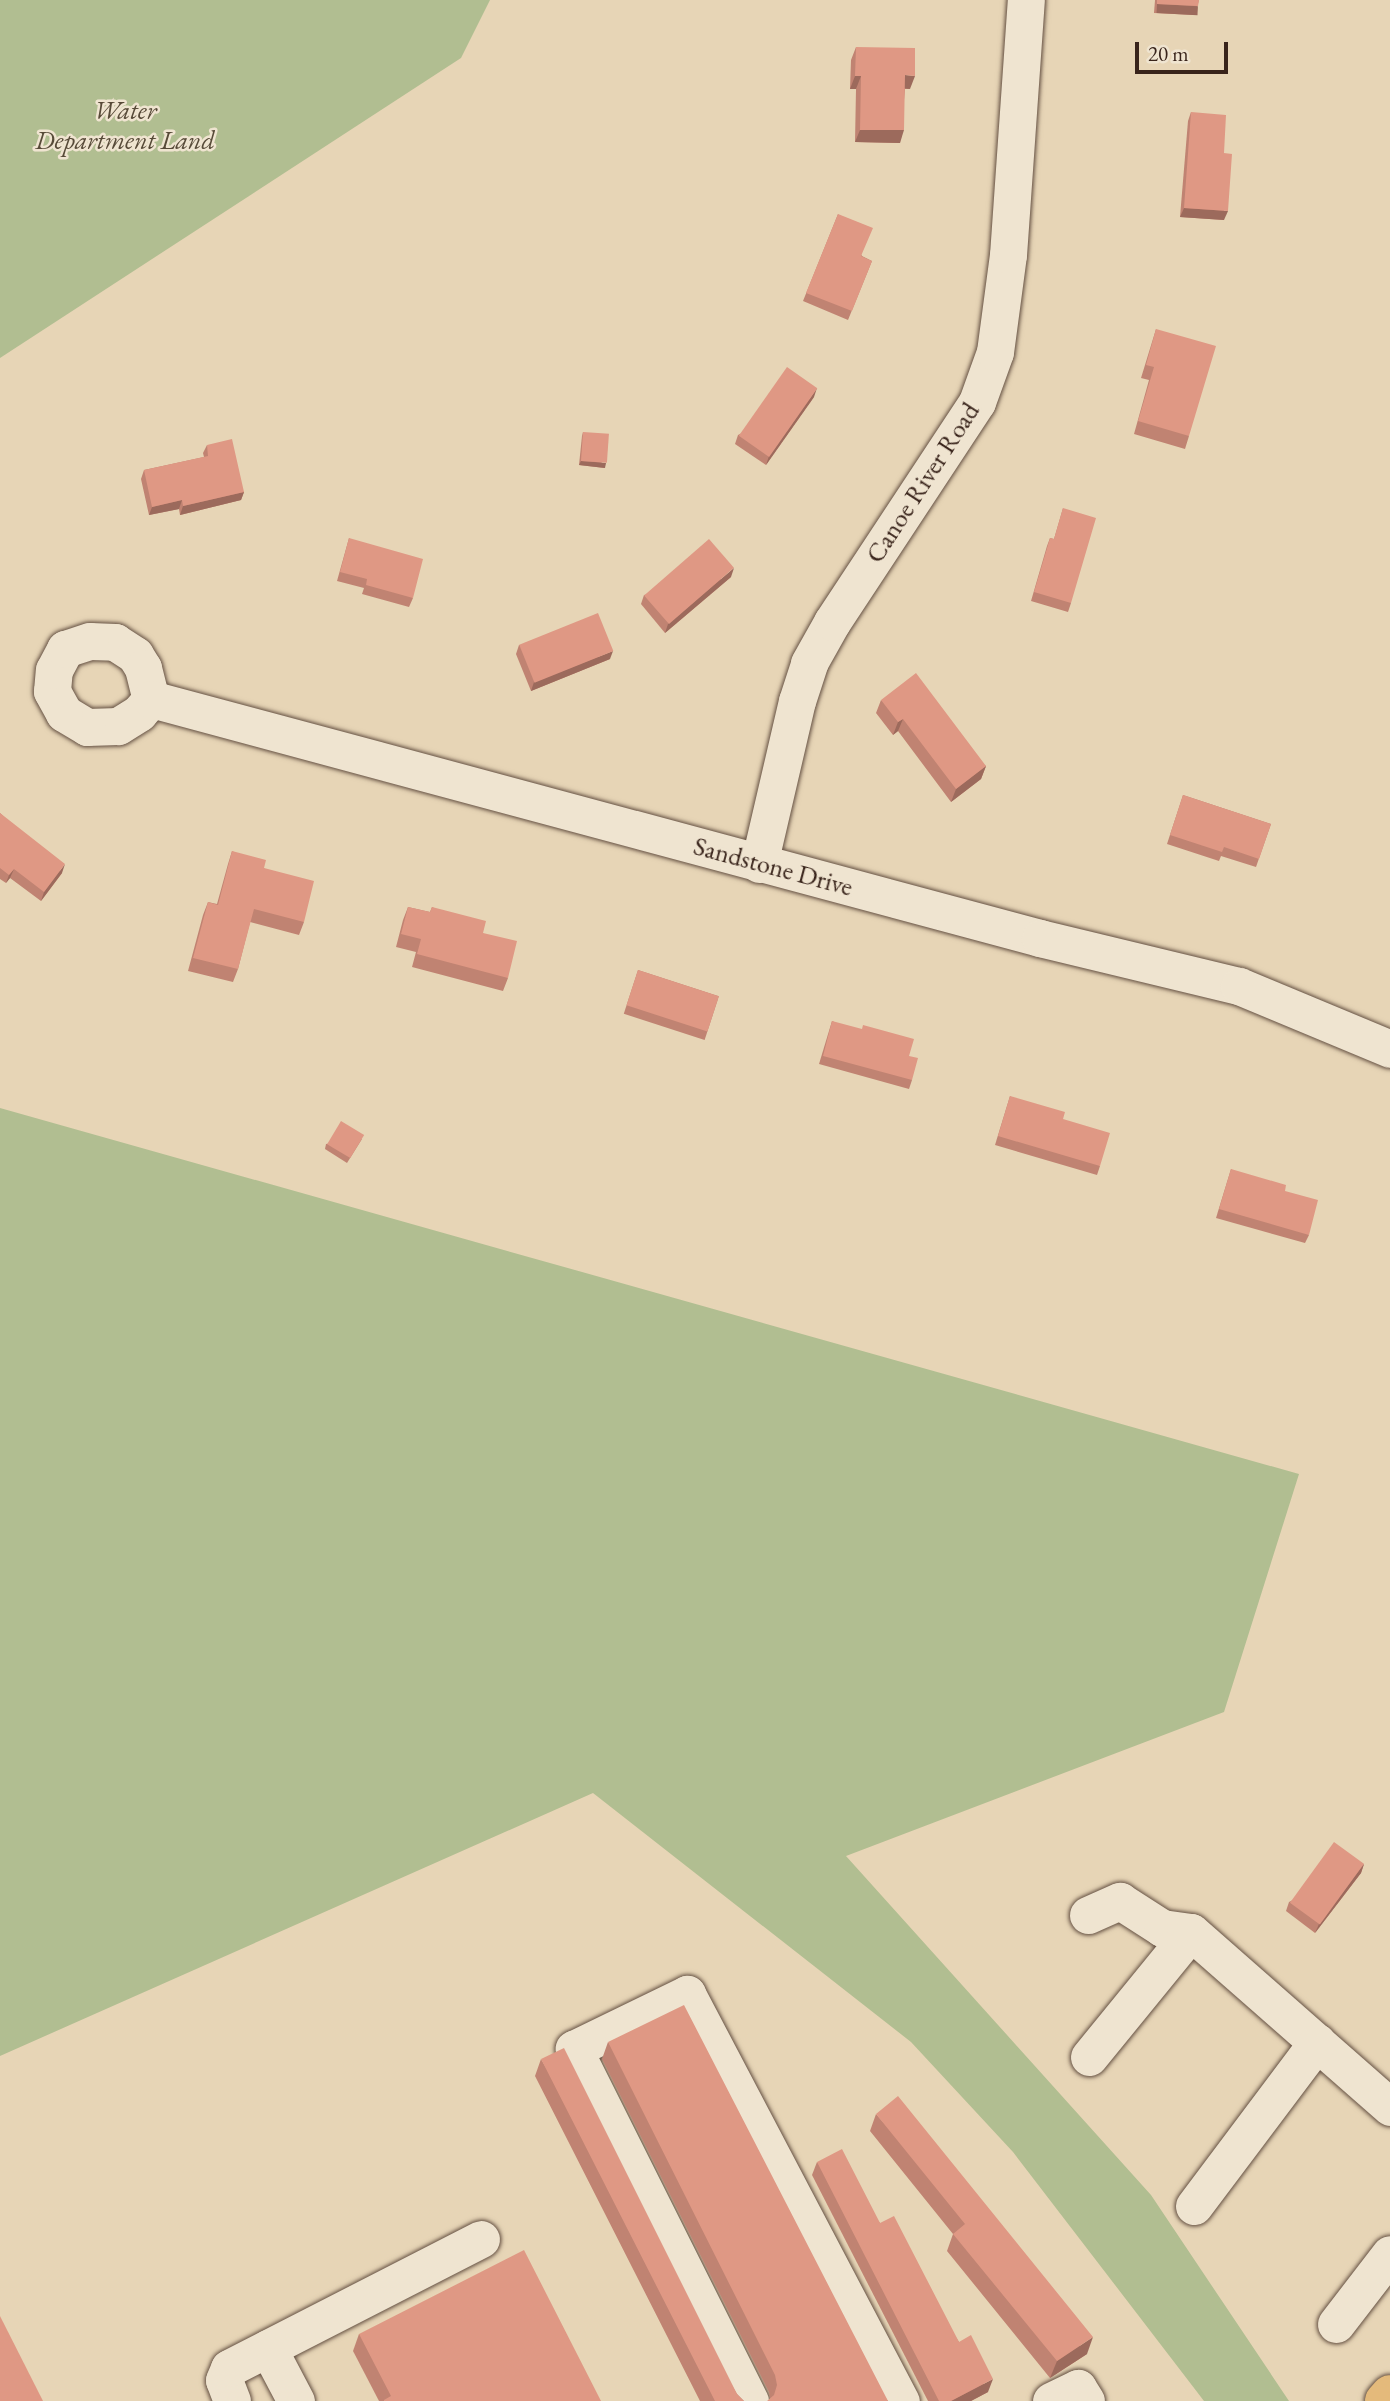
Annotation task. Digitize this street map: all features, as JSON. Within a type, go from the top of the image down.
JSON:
[{"type":"highway","points":[[1384,2401],[1390,2394]]},
{"type":"street","name":"Canoe River Road","points":[[759,864],[797,701],[809,663],[832,622],[971,412],[995,352],[1009,255],[1026,0]]},
{"type":"street","name":"Sandstone Drive","points":[[151,699],[759,864],[1040,938],[1239,986],[1390,1049]]},
{"type":"street","points":[[1088,1915],[1120,1901],[1162,1928],[1191,1932],[1390,2106]]},
{"type":"street","points":[[1089,2057],[1191,1932]]},
{"type":"street","points":[[750,2401],[574,2049],[687,1994],[901,2401]]},
{"type":"street","points":[[1194,2206],[1317,2042]]},
{"type":"street","points":[[232,2401],[224,2380],[225,2371],[481,2239]]},
{"type":"street","points":[[1336,2324],[1390,2254]]},
{"type":"street","points":[[268,2348],[296,2401]]},
{"type":"street","points":[[1051,2401],[1079,2388],[1086,2401]]},
{"type":"green space","name":"Water Department Land","points":[[0,0],[490,0],[461,58],[0,358]]},
{"type":"green space","points":[[0,1108],[1299,1474],[1224,1712],[846,1856],[1151,2195],[1289,2401],[1204,2401],[1013,2152],[911,2042],[593,1793],[0,2056]]},
{"type":"building","points":[[1157,0],[1199,0],[1198,6],[1157,4]]},
{"type":"building","points":[[856,47],[915,48],[915,76],[905,75],[904,130],[860,130],[861,76],[855,76]]},
{"type":"building","points":[[1191,112],[1226,115],[1224,153],[1232,154],[1228,211],[1184,208]]},
{"type":"building","points":[[838,214],[873,228],[861,256],[872,261],[852,311],[806,293]]},
{"type":"building","points":[[1156,329],[1216,346],[1189,436],[1138,421],[1154,367],[1146,365]]},
{"type":"building","points":[[787,367],[817,388],[769,457],[739,436]]},
{"type":"building","points":[[583,432],[609,434],[607,463],[581,461]]},
{"type":"building","points":[[232,439],[244,492],[183,506],[182,500],[152,507],[144,470],[208,456],[207,445]]},
{"type":"building","points":[[1063,508],[1096,518],[1071,603],[1034,592],[1050,538],[1054,539]]},
{"type":"building","points":[[349,538],[423,559],[413,598],[366,585],[367,579],[340,572]]},
{"type":"building","points":[[709,539],[734,568],[669,624],[644,595]]},
{"type":"building","points":[[598,613],[613,651],[535,683],[519,645]]},
{"type":"building","points":[[916,673],[986,766],[956,789],[903,719],[898,722],[881,700]]},
{"type":"building","points":[[1183,795],[1271,824],[1259,859],[1224,847],[1222,852],[1170,835]]},
{"type":"building","points":[[0,813],[65,864],[44,892],[14,869],[9,875],[0,868]]},
{"type":"building","points":[[232,851],[266,860],[264,868],[314,881],[304,922],[254,909],[238,969],[193,958],[208,902],[218,905]]},
{"type":"building","points":[[408,907],[430,912],[432,907],[486,921],[483,933],[517,941],[508,978],[417,954],[421,939],[401,934]]},
{"type":"building","points":[[638,970],[719,996],[707,1031],[627,1005]]},
{"type":"building","points":[[832,1021],[862,1029],[863,1025],[914,1039],[909,1056],[918,1058],[912,1080],[823,1056]]},
{"type":"building","points":[[1010,1096],[1065,1112],[1063,1119],[1110,1133],[1100,1166],[998,1136]]},
{"type":"building","points":[[341,1121],[364,1135],[350,1158],[327,1144]]},
{"type":"building","points":[[1231,1169],[1286,1185],[1285,1191],[1318,1200],[1309,1235],[1219,1209]]},
{"type":"building","points":[[1334,1842],[1364,1864],[1320,1924],[1290,1903]]},
{"type":"building","points":[[684,2005],[888,2401],[767,2401],[774,2395],[777,2385],[775,2375],[608,2042]]},
{"type":"building","points":[[564,2048],[737,2394],[744,2401],[715,2401],[541,2059]]},
{"type":"building","points":[[898,2096],[1093,2337],[1057,2361],[953,2234],[965,2224],[876,2114]]},
{"type":"building","points":[[842,2149],[880,2223],[894,2216],[959,2342],[971,2335],[993,2379],[951,2401],[939,2401],[817,2162]]},
{"type":"building","points":[[524,2250],[601,2401],[384,2401],[391,2396],[359,2334]]},
{"type":"building","points":[[0,2316],[43,2401],[0,2401]]}]
